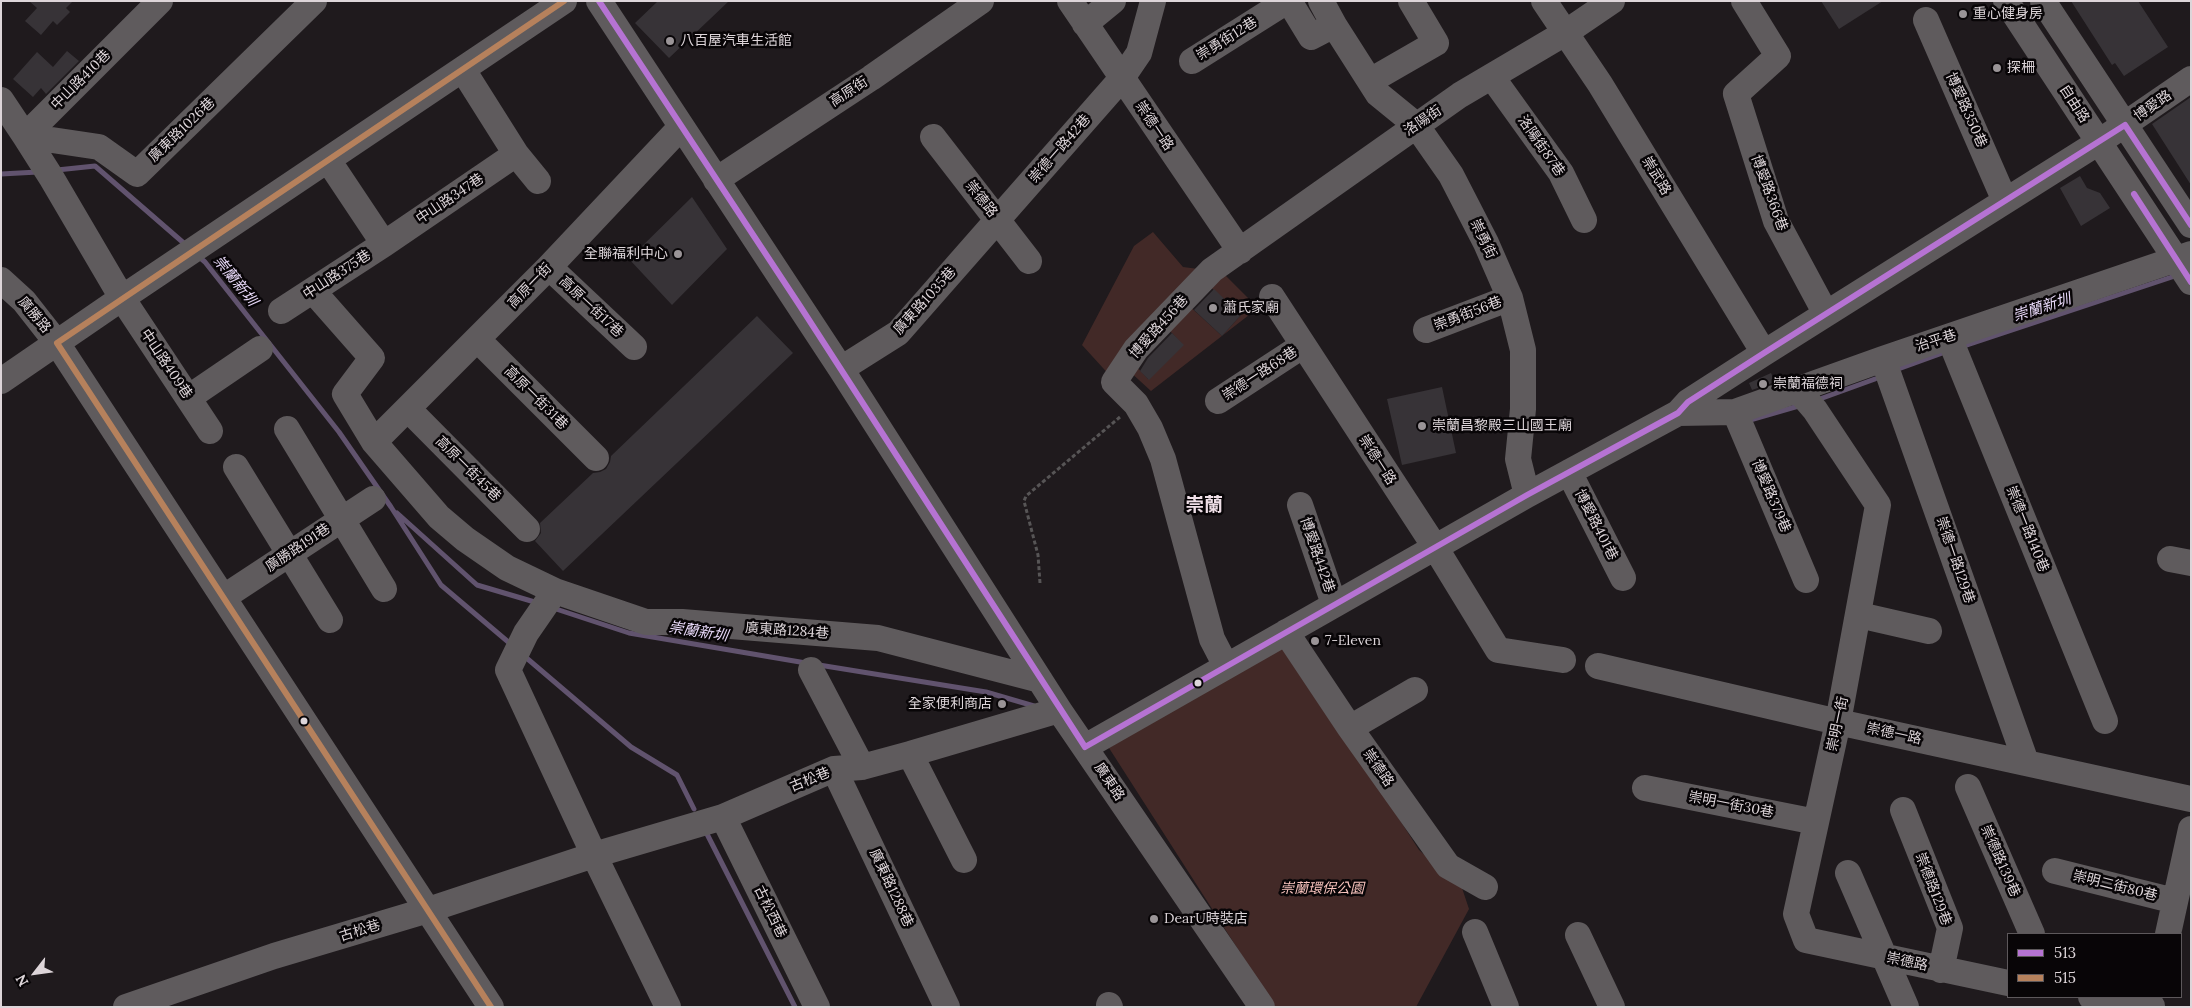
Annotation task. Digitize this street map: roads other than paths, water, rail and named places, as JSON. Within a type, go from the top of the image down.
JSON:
[{"type":"street","name":"中山路410巷","points":[[25,136],[160,1]]},
{"type":"street","name":"廣東路1026巷","points":[[25,136],[99,147],[137,174],[314,1]]},
{"type":"street","points":[[1,381],[564,1]]},
{"type":"street","name":"廣東路","points":[[599,1],[841,369],[1059,710],[1262,1007]]},
{"type":"street","name":"高原街","points":[[716,180],[871,78],[982,1]]},
{"type":"street","name":"崇德一路","points":[[1070,1],[1240,251]]},
{"type":"street","points":[[1085,24],[1113,1]]},
{"type":"street","name":"崇德一路42巷","points":[[998,220],[1122,78],[1139,53],[1153,1]]},
{"type":"street","points":[[1288,1],[1312,37],[1334,25]]},
{"type":"street","name":"崇勇街12巷","points":[[1192,61],[1288,1]]},
{"type":"street","name":"崇勇街","points":[[1322,1],[1334,25],[1378,94],[1416,125],[1451,175],[1486,243],[1510,298],[1523,350],[1523,409],[1518,459],[1527,495]]},
{"type":"street","points":[[1370,81],[1436,43],[1411,1]]},
{"type":"street","name":"崇武路","points":[[1544,1],[1600,84],[1764,353]]},
{"type":"street","name":"洛陽街","points":[[1240,251],[1416,125],[1565,33],[1612,1]]},
{"type":"street","name":"博愛路366巷","points":[[1744,1],[1778,56],[1736,94],[1776,221],[1826,314]]},
{"type":"street","name":"自由路","points":[[2006,1],[2099,142],[2185,265]]},
{"type":"street","points":[[2043,1],[2191,225]]},
{"type":"street","name":"博愛路350巷","points":[[1926,20],[2005,201]]},
{"type":"street","points":[[462,70],[516,154],[538,181]]},
{"type":"street","name":"洛陽街87巷","points":[[1492,77],[1561,173],[1584,220]]},
{"type":"street","name":"博愛路","points":[[1085,747],[1434,547],[1678,413],[1688,402],[2099,142],[2191,80]]},
{"type":"street","points":[[1,100],[47,170],[122,298]]},
{"type":"street","name":"高原一街","points":[[374,442],[549,267],[681,126]]},
{"type":"street","name":"崇德路","points":[[933,137],[1029,261]]},
{"type":"street","name":"中山路347巷","points":[[384,244],[516,154]]},
{"type":"street","name":"中山路375巷","points":[[280,311],[384,244],[328,160]]},
{"type":"street","name":"廣東路1035巷","points":[[841,369],[898,333],[998,220]]},
{"type":"street","name":"博愛路456巷","points":[[1226,666],[1212,639],[1163,459],[1150,428],[1136,404],[1114,382],[1136,349],[1212,270],[1240,251]]},
{"type":"street","name":"治平巷","points":[[1678,413],[1735,412],[1805,398],[1882,359],[1952,345],[2185,265]]},
{"type":"street","name":"高原一街17巷","points":[[549,267],[634,347]]},
{"type":"street","name":"廣勝路","points":[[1,280],[24,301],[58,343],[491,1007]]},
{"type":"street","name":"廣東路1284巷","points":[[312,291],[372,358],[345,394],[374,442],[439,517],[465,539],[507,568],[554,591],[646,622],[682,622],[878,638],[1040,680]]},
{"type":"street","name":"崇德一路","points":[[1272,297],[1434,547],[1498,650],[1563,660]]},
{"type":"street","name":"中山路409巷","points":[[122,298],[210,431]]},
{"type":"street","name":"崇勇街56巷","points":[[1426,330],[1510,298]]},
{"type":"street","name":"高原一街31巷","points":[[477,339],[596,458]]},
{"type":"street","name":"崇德一路140巷","points":[[1952,345],[2105,721]]},
{"type":"street","name":"崇德一路68巷","points":[[1218,401],[1302,346]]},
{"type":"street","points":[[188,398],[260,349]]},
{"type":"street","name":"崇德一路129巷","points":[[1882,359],[2026,762]]},
{"type":"street","name":"崇明一街","points":[[1805,398],[1878,505],[1838,722],[1796,914],[1806,940]]},
{"type":"street","name":"高原一街45巷","points":[[408,409],[527,529]]},
{"type":"street","name":"博愛路379巷","points":[[1735,412],[1806,580]]},
{"type":"street","points":[[287,429],[384,589]]},
{"type":"street","points":[[236,467],[330,620]]},
{"type":"street","name":"博愛路401巷","points":[[1570,472],[1623,578]]},
{"type":"street","name":"廣勝路191巷","points":[[224,597],[372,499]]},
{"type":"street","name":"博愛路442巷","points":[[1300,505],[1334,604]]},
{"type":"street","points":[[554,591],[526,635],[508,670],[594,855],[668,1007]]},
{"type":"street","points":[[1859,615],[1929,631]]},
{"type":"street","name":"崇德路","points":[[1286,632],[1350,728],[1448,866],[1486,887]]},
{"type":"street","name":"崇德一路","points":[[1598,666],[1838,722],[2026,762],[2191,800]]},
{"type":"street","points":[[811,670],[862,767]]},
{"type":"street","points":[[1350,728],[1415,690]]},
{"type":"street","name":"古松巷","points":[[126,1007],[274,956],[428,910],[594,855],[723,817],[834,770],[862,767],[1059,710]]},
{"type":"street","points":[[910,754],[964,860]]},
{"type":"street","name":"廣東路1288巷","points":[[834,770],[947,1007]]},
{"type":"street","name":"崇德路139巷","points":[[1968,787],[2032,933]]},
{"type":"street","name":"崇明一街30巷","points":[[1645,788],[1816,822]]},
{"type":"street","name":"崇德路129巷","points":[[1903,810],[1950,928],[1941,970]]},
{"type":"street","name":"古松西巷","points":[[723,817],[818,1007]]},
{"type":"street","points":[[2168,933],[2191,829]]},
{"type":"street","name":"崇明二街80巷","points":[[2055,871],[2175,901]]},
{"type":"street","points":[[1848,873],[1906,1007]]},
{"type":"street","points":[[1475,932],[1506,1007]]},
{"type":"street","points":[[1578,935],[1612,1007]]},
{"type":"street","name":"崇德路","points":[[1806,940],[2007,983]]},
{"type":"street","points":[[2098,998],[2152,1006]]},
{"type":"waterway","name":"崇蘭新圳","points":[[57,170],[95,166],[186,245]]},
{"type":"waterway","name":"崇蘭新圳","points":[[1,174],[38,172]]},
{"type":"waterway","name":"崇蘭新圳","points":[[198,256],[205,262],[339,432],[391,507],[441,585],[513,646]]},
{"type":"waterway","name":"崇蘭新圳","points":[[1961,347],[2178,275]]},
{"type":"waterway","name":"崇蘭新圳","points":[[1901,368],[1948,351]]},
{"type":"waterway","name":"崇蘭新圳","points":[[1817,400],[1875,379]]},
{"type":"waterway","name":"崇蘭新圳","points":[[1750,420],[1802,405]]},
{"type":"waterway","name":"崇蘭新圳","points":[[397,513],[477,585],[538,603]]},
{"type":"waterway","name":"崇蘭新圳","points":[[553,608],[629,633],[806,663]]},
{"type":"waterway","name":"崇蘭新圳","points":[[523,655],[631,747],[677,775],[694,809]]},
{"type":"waterway","name":"崇蘭新圳","points":[[819,665],[986,692],[1034,706]]},
{"type":"waterway","name":"崇蘭新圳","points":[[707,834],[795,1007]]},
{"type":"place","name":"重心健身房","points":[[1963,14]]},
{"type":"place","name":"八百屋汽車生活館","points":[[670,41]]},
{"type":"place","name":"探柵","points":[[1997,68]]},
{"type":"place","name":"全聯福利中心","points":[[678,254]]},
{"type":"place","name":"蕭氏家廟","points":[[1213,308]]},
{"type":"place","name":"崇蘭福德祠","points":[[1763,384]]},
{"type":"place","name":"崇蘭昌黎殿三山國王廟","points":[[1422,426]]},
{"type":"place","name":"7-Eleven","points":[[1315,641]]},
{"type":"place","name":"全家便利商店","points":[[1002,704]]},
{"type":"place","name":"DearU時裝店","points":[[1154,919]]},
{"type":"district","name":"崇蘭","points":[[1204,506]]},
{"type":"park label","name":"崇蘭環保公園","points":[[1322,889]]}]
